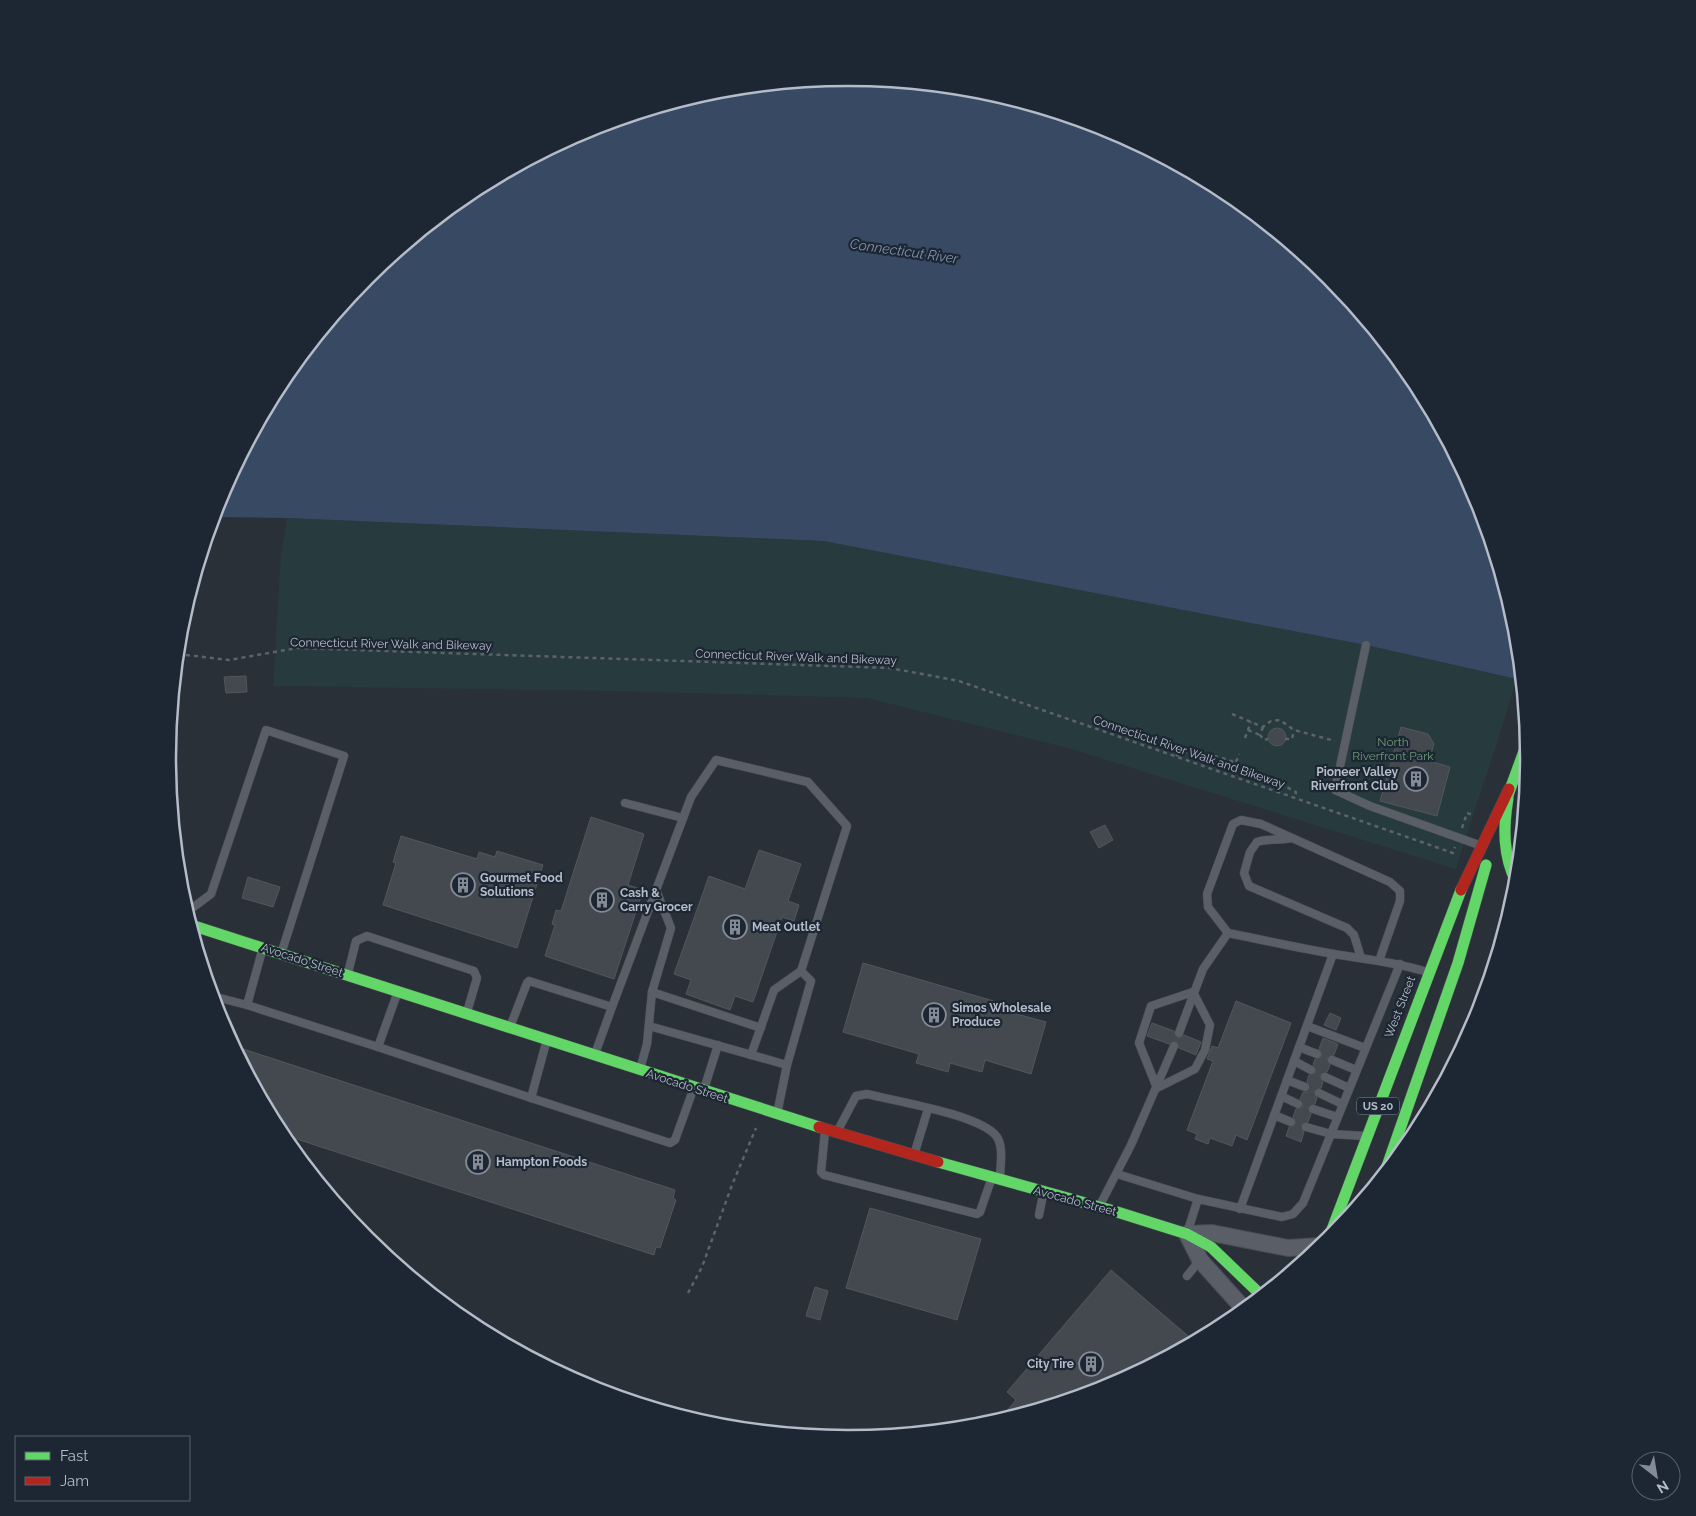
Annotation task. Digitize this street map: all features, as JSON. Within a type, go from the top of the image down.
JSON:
[{"type":"street","name":"West Street","points":[[1336,1219],[1455,902],[1520,763]]},
{"type":"street","name":"West Street","points":[[1392,1151],[1453,981],[1509,789]]},
{"type":"street","points":[[1509,789],[1504,833],[1506,857],[1510,868]]},
{"type":"street","name":"Avocado Street","points":[[198,926],[763,1111],[1187,1234],[1211,1247],[1257,1291]]},
{"type":"street","points":[[1428,972],[1453,981]]},
{"type":"street","name":"Avocado Street","points":[[1187,1234],[1212,1233],[1288,1248],[1308,1247]]},
{"type":"street","points":[[1187,1234],[1200,1260],[1239,1304]]},
{"type":"lane","points":[[1366,645],[1334,790],[1370,806],[1459,836],[1481,846]]},
{"type":"lane","points":[[193,907],[211,894],[266,730],[344,756],[282,953]]},
{"type":"lane","points":[[594,1056],[691,797],[716,760],[808,782],[847,826],[801,971],[774,990],[752,1055]]},
{"type":"lane","points":[[625,803],[683,818]]},
{"type":"lane","points":[[1379,961],[1400,901],[1400,891],[1390,882],[1261,824],[1241,820],[1233,824],[1208,894],[1208,907],[1228,933],[1333,954],[1361,958],[1379,961],[1400,964],[1428,972]]},
{"type":"lane","points":[[1291,838],[1280,841],[1266,839],[1257,842],[1250,852],[1244,873],[1249,886],[1347,928],[1354,935],[1361,958]]},
{"type":"lane","points":[[639,1070],[649,1026],[652,992],[671,928],[656,890]]},
{"type":"lane","points":[[1179,1033],[1203,969],[1228,933]]},
{"type":"lane","points":[[347,975],[356,940],[367,936],[474,971],[478,978],[466,1014]]},
{"type":"lane","points":[[247,1005],[263,947]]},
{"type":"lane","points":[[1240,1209],[1333,954]]},
{"type":"lane","points":[[1117,1174],[1198,1200],[1268,1216],[1282,1217],[1293,1214],[1302,1203],[1400,964]]},
{"type":"lane","points":[[776,1115],[784,1090],[787,1065],[811,981],[801,971]]},
{"type":"lane","points":[[509,1028],[529,981],[612,1007]]},
{"type":"lane","points":[[378,1047],[398,992]]},
{"type":"lane","points":[[652,992],[761,1028]]},
{"type":"lane","points":[[1157,1088],[1139,1043],[1151,1006],[1193,992]]},
{"type":"lane","points":[[1157,1088],[1195,1069],[1205,1050],[1210,1026],[1193,992]]},
{"type":"lane","points":[[221,998],[378,1047],[670,1143],[675,1140],[718,1045]]},
{"type":"lane","points":[[649,1026],[787,1065]]},
{"type":"lane","points":[[1307,1026],[1365,1048]]},
{"type":"lane","points":[[532,1098],[547,1040]]},
{"type":"lane","points":[[1099,1207],[1117,1174],[1157,1088],[1174,1046]]},
{"type":"lane","points":[[1299,1047],[1317,1054]]},
{"type":"lane","points":[[1332,1060],[1356,1070]]},
{"type":"lane","points":[[1294,1061],[1311,1070]]},
{"type":"lane","points":[[1326,1076],[1349,1088]]},
{"type":"lane","points":[[1287,1080],[1305,1087]]},
{"type":"lane","points":[[1319,1093],[1342,1104]]},
{"type":"lane","points":[[867,1094],[928,1109],[964,1117],[990,1129],[1001,1146],[996,1179],[980,1212],[977,1214],[824,1175],[822,1172],[831,1131],[856,1096],[867,1094]]},
{"type":"lane","points":[[1281,1096],[1298,1104]]},
{"type":"lane","points":[[914,1155],[928,1109]]},
{"type":"lane","points":[[1313,1109],[1337,1117]]},
{"type":"lane","points":[[1274,1115],[1291,1122]]},
{"type":"lane","points":[[1306,1127],[1331,1134],[1367,1136]]},
{"type":"lane","points":[[1040,1215],[1043,1193]]},
{"type":"lane","points":[[1187,1234],[1198,1200]]},
{"type":"lane","points":[[1187,1276],[1211,1247]]},
{"type":"path","name":"Connecticut River Walk and Bikeway","points":[[184,655],[230,660],[297,648],[890,668],[959,681],[1453,853],[1467,813],[1476,816]]},
{"type":"path","points":[[1232,714],[1263,727]]},
{"type":"path","points":[[1260,735],[1263,727],[1271,721],[1280,720],[1294,730],[1322,738]]},
{"type":"path","points":[[1245,738],[1251,722]]},
{"type":"path","points":[[1248,730],[1260,735],[1264,740],[1268,739]]},
{"type":"path","points":[[1285,739],[1292,739],[1294,730]]},
{"type":"path","points":[[1176,756],[1180,752],[1188,752],[1236,762],[1296,792],[1295,798]]},
{"type":"path","points":[[1236,762],[1240,754]]},
{"type":"path","points":[[688,1293],[702,1267],[732,1185],[763,1111]]},
{"type":"green space","name":"North Riverfront Park","points":[[287,518],[824,541],[1176,607],[1366,645],[1515,679],[1515,682],[1456,869],[1068,748],[867,698],[614,691],[273,686],[281,556]]},
{"type":"water","name":"Connecticut River","points":[[848,86],[936,92],[1022,109],[1105,137],[1145,156],[1184,176],[1221,199],[1291,253],[1323,283],[1381,349],[1407,385],[1430,422],[1450,461],[1469,501],[1497,584],[1507,627],[1515,679],[1366,645],[824,541],[287,518],[221,517],[227,501],[266,422],[289,385],[343,315],[405,253],[475,199],[512,176],[591,137],[674,109],[717,99],[760,92]]},
{"type":"building","points":[[246,676],[247,692],[226,693],[224,677]]},
{"type":"building","name":"Pioneer Valley Riverfront Club","points":[[1401,727],[1428,734],[1434,744],[1429,761],[1450,767],[1437,816],[1380,801]]},
{"type":"building","points":[[1277,728],[1283,731],[1286,737],[1283,743],[1277,746],[1271,743],[1268,737],[1271,731]]},
{"type":"building","name":"Cash & Carry Grocer","points":[[591,817],[644,834],[628,885],[643,890],[614,979],[545,956],[555,925],[552,924],[556,910],[561,911]]},
{"type":"building","points":[[1105,825],[1113,840],[1099,848],[1090,832]]},
{"type":"building","name":"Gourmet Food Solutions","points":[[401,836],[477,859],[479,852],[495,857],[497,851],[543,865],[517,948],[383,905],[396,863],[393,862]]},
{"type":"building","name":"Meat Outlet","points":[[759,850],[801,864],[788,901],[799,905],[794,921],[782,917],[753,1002],[735,996],[730,1010],[686,994],[691,980],[674,974],[709,876],[745,889]]},
{"type":"building","points":[[248,877],[280,887],[273,907],[242,898]]},
{"type":"building","name":"Simos Wholesale Produce","points":[[863,963],[997,1002],[995,1008],[1046,1022],[1031,1074],[985,1060],[982,1072],[950,1063],[948,1072],[916,1063],[919,1054],[843,1032]]},
{"type":"building","points":[[1236,1001],[1291,1023],[1247,1140],[1236,1135],[1232,1146],[1210,1138],[1208,1144],[1195,1139],[1197,1134],[1187,1130],[1213,1061],[1207,1059],[1212,1046],[1218,1048]]},
{"type":"building","points":[[1330,1013],[1341,1018],[1336,1030],[1324,1025]]},
{"type":"building","points":[[1152,1023],[1174,1031],[1177,1038],[1184,1035],[1201,1042],[1196,1055],[1179,1048],[1176,1041],[1169,1044],[1147,1036]]},
{"type":"building","points":[[1323,1038],[1338,1044],[1334,1055],[1327,1058],[1330,1065],[1327,1072],[1320,1075],[1323,1082],[1321,1088],[1314,1091],[1317,1098],[1315,1104],[1308,1107],[1311,1114],[1308,1122],[1301,1125],[1304,1132],[1301,1142],[1286,1136],[1289,1127],[1296,1124],[1293,1117],[1296,1109],[1303,1106],[1300,1099],[1303,1092],[1308,1092],[1310,1089],[1307,1082],[1309,1075],[1316,1072],[1313,1065],[1315,1059],[1322,1056],[1319,1049]]},
{"type":"building","name":"Hampton Foods","points":[[243,1049],[675,1190],[673,1198],[676,1200],[660,1248],[656,1247],[654,1255],[294,1138],[266,1094]]},
{"type":"building","points":[[870,1208],[981,1239],[957,1320],[846,1288]]},
{"type":"building","name":"City Tire","points":[[1111,1270],[1189,1337],[1105,1379],[1022,1407],[1007,1410],[1016,1400],[1007,1392]]},
{"type":"building","points":[[815,1287],[828,1291],[820,1320],[806,1316]]},
{"type":"traffic: fast","points":[[1504,806],[1520,763]]},
{"type":"traffic: fast","points":[[1508,798],[1505,841],[1511,867]]},
{"type":"traffic: fast","points":[[1392,1152],[1458,963],[1486,865]]},
{"type":"traffic: fast","points":[[1336,1219],[1461,890]]},
{"type":"traffic: fast","points":[[198,927],[819,1127]]},
{"type":"traffic: fast","points":[[938,1162],[1114,1211],[1187,1234],[1211,1247],[1257,1291]]},
{"type":"traffic: jam","points":[[1461,890],[1509,789]]},
{"type":"traffic: jam","points":[[819,1127],[938,1162]]},
{"type":"place","name":"Pioneer Valley Riverfront Club","points":[[1416,779]]},
{"type":"place","name":"Gourmet Food Solutions","points":[[463,885]]},
{"type":"place","name":"Cash & Carry Grocer","points":[[602,900]]},
{"type":"place","name":"Meat Outlet","points":[[735,927]]},
{"type":"place","name":"Simos Wholesale Produce","points":[[934,1015]]},
{"type":"place","name":"Hampton Foods","points":[[478,1162]]},
{"type":"place","name":"City Tire","points":[[1091,1364]]}]
